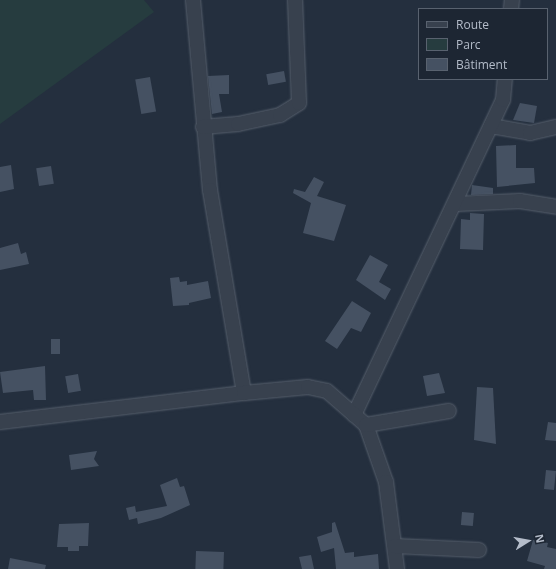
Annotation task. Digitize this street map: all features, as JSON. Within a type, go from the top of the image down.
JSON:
[{"type":"street","points":[[193,0],[203,127],[210,190],[244,393]]},
{"type":"street","points":[[203,127],[238,124],[280,115],[299,103],[295,0]]},
{"type":"street","points":[[354,415],[456,204],[503,100],[505,80]]},
{"type":"street","points":[[491,126],[530,133],[556,127]]},
{"type":"street","points":[[456,204],[520,201],[556,207]]},
{"type":"street","points":[[0,422],[244,393],[308,387],[327,391],[366,426],[386,482],[396,546],[397,569]]},
{"type":"street","points":[[366,426],[449,410]]},
{"type":"street","points":[[396,546],[479,550]]},
{"type":"green space","points":[[0,0],[144,0],[154,12],[0,124]]},
{"type":"building","points":[[284,71],[286,82],[268,85],[266,74]]},
{"type":"building","points":[[229,75],[229,94],[219,94],[222,112],[212,114],[208,76]]},
{"type":"building","points":[[150,77],[156,111],[141,114],[135,80]]},
{"type":"building","points":[[520,103],[537,106],[534,123],[513,120]]},
{"type":"building","points":[[516,145],[516,168],[534,168],[535,183],[497,187],[496,146]]},
{"type":"building","points":[[11,165],[14,189],[0,192],[0,167]]},
{"type":"building","points":[[51,166],[54,184],[39,186],[36,168]]},
{"type":"building","points":[[314,177],[324,182],[317,196],[346,205],[334,241],[303,233],[311,203],[293,193],[294,189],[305,192]]},
{"type":"building","points":[[472,185],[493,188],[493,194],[471,195]]},
{"type":"building","points":[[470,213],[484,214],[483,250],[460,249],[461,219],[470,220]]},
{"type":"building","points":[[18,243],[21,254],[26,252],[29,264],[0,270],[0,248]]},
{"type":"building","points":[[370,255],[388,265],[379,282],[391,289],[385,300],[356,280]]},
{"type":"building","points":[[179,277],[180,282],[187,281],[187,285],[208,281],[211,298],[189,303],[189,305],[173,306],[170,278]]},
{"type":"building","points":[[352,301],[371,313],[361,332],[351,328],[337,349],[325,341]]},
{"type":"building","points":[[51,339],[60,339],[60,354],[51,354]]},
{"type":"building","points":[[45,366],[46,400],[34,400],[33,390],[3,393],[0,372]]},
{"type":"building","points":[[439,373],[445,393],[427,396],[423,376]]},
{"type":"building","points":[[78,374],[81,391],[68,393],[65,376]]},
{"type":"building","points":[[477,387],[493,388],[496,444],[474,440]]},
{"type":"building","points":[[548,422],[556,423],[556,441],[545,440]]},
{"type":"building","points":[[97,451],[94,459],[99,466],[71,470],[69,455]]},
{"type":"building","points":[[546,470],[556,471],[554,490],[544,489]]},
{"type":"building","points":[[177,478],[180,487],[184,486],[190,505],[161,518],[138,524],[137,518],[129,520],[126,508],[135,506],[136,512],[167,506],[160,485]]},
{"type":"building","points":[[462,512],[474,513],[473,526],[461,525]]},
{"type":"building","points":[[335,522],[345,553],[354,552],[354,557],[378,554],[379,569],[336,569],[334,548],[321,552],[317,537],[332,532],[332,523]]},
{"type":"building","points":[[89,523],[88,546],[79,546],[79,551],[68,551],[68,547],[57,547],[59,524]]},
{"type":"building","points":[[533,540],[548,543],[547,547],[556,549],[556,569],[544,569],[545,566],[527,561]]},
{"type":"building","points":[[196,551],[224,552],[223,569],[195,569]]},
{"type":"building","points":[[311,555],[314,569],[302,569],[299,557]]},
{"type":"building","points":[[10,558],[46,565],[45,569],[8,569]]}]
